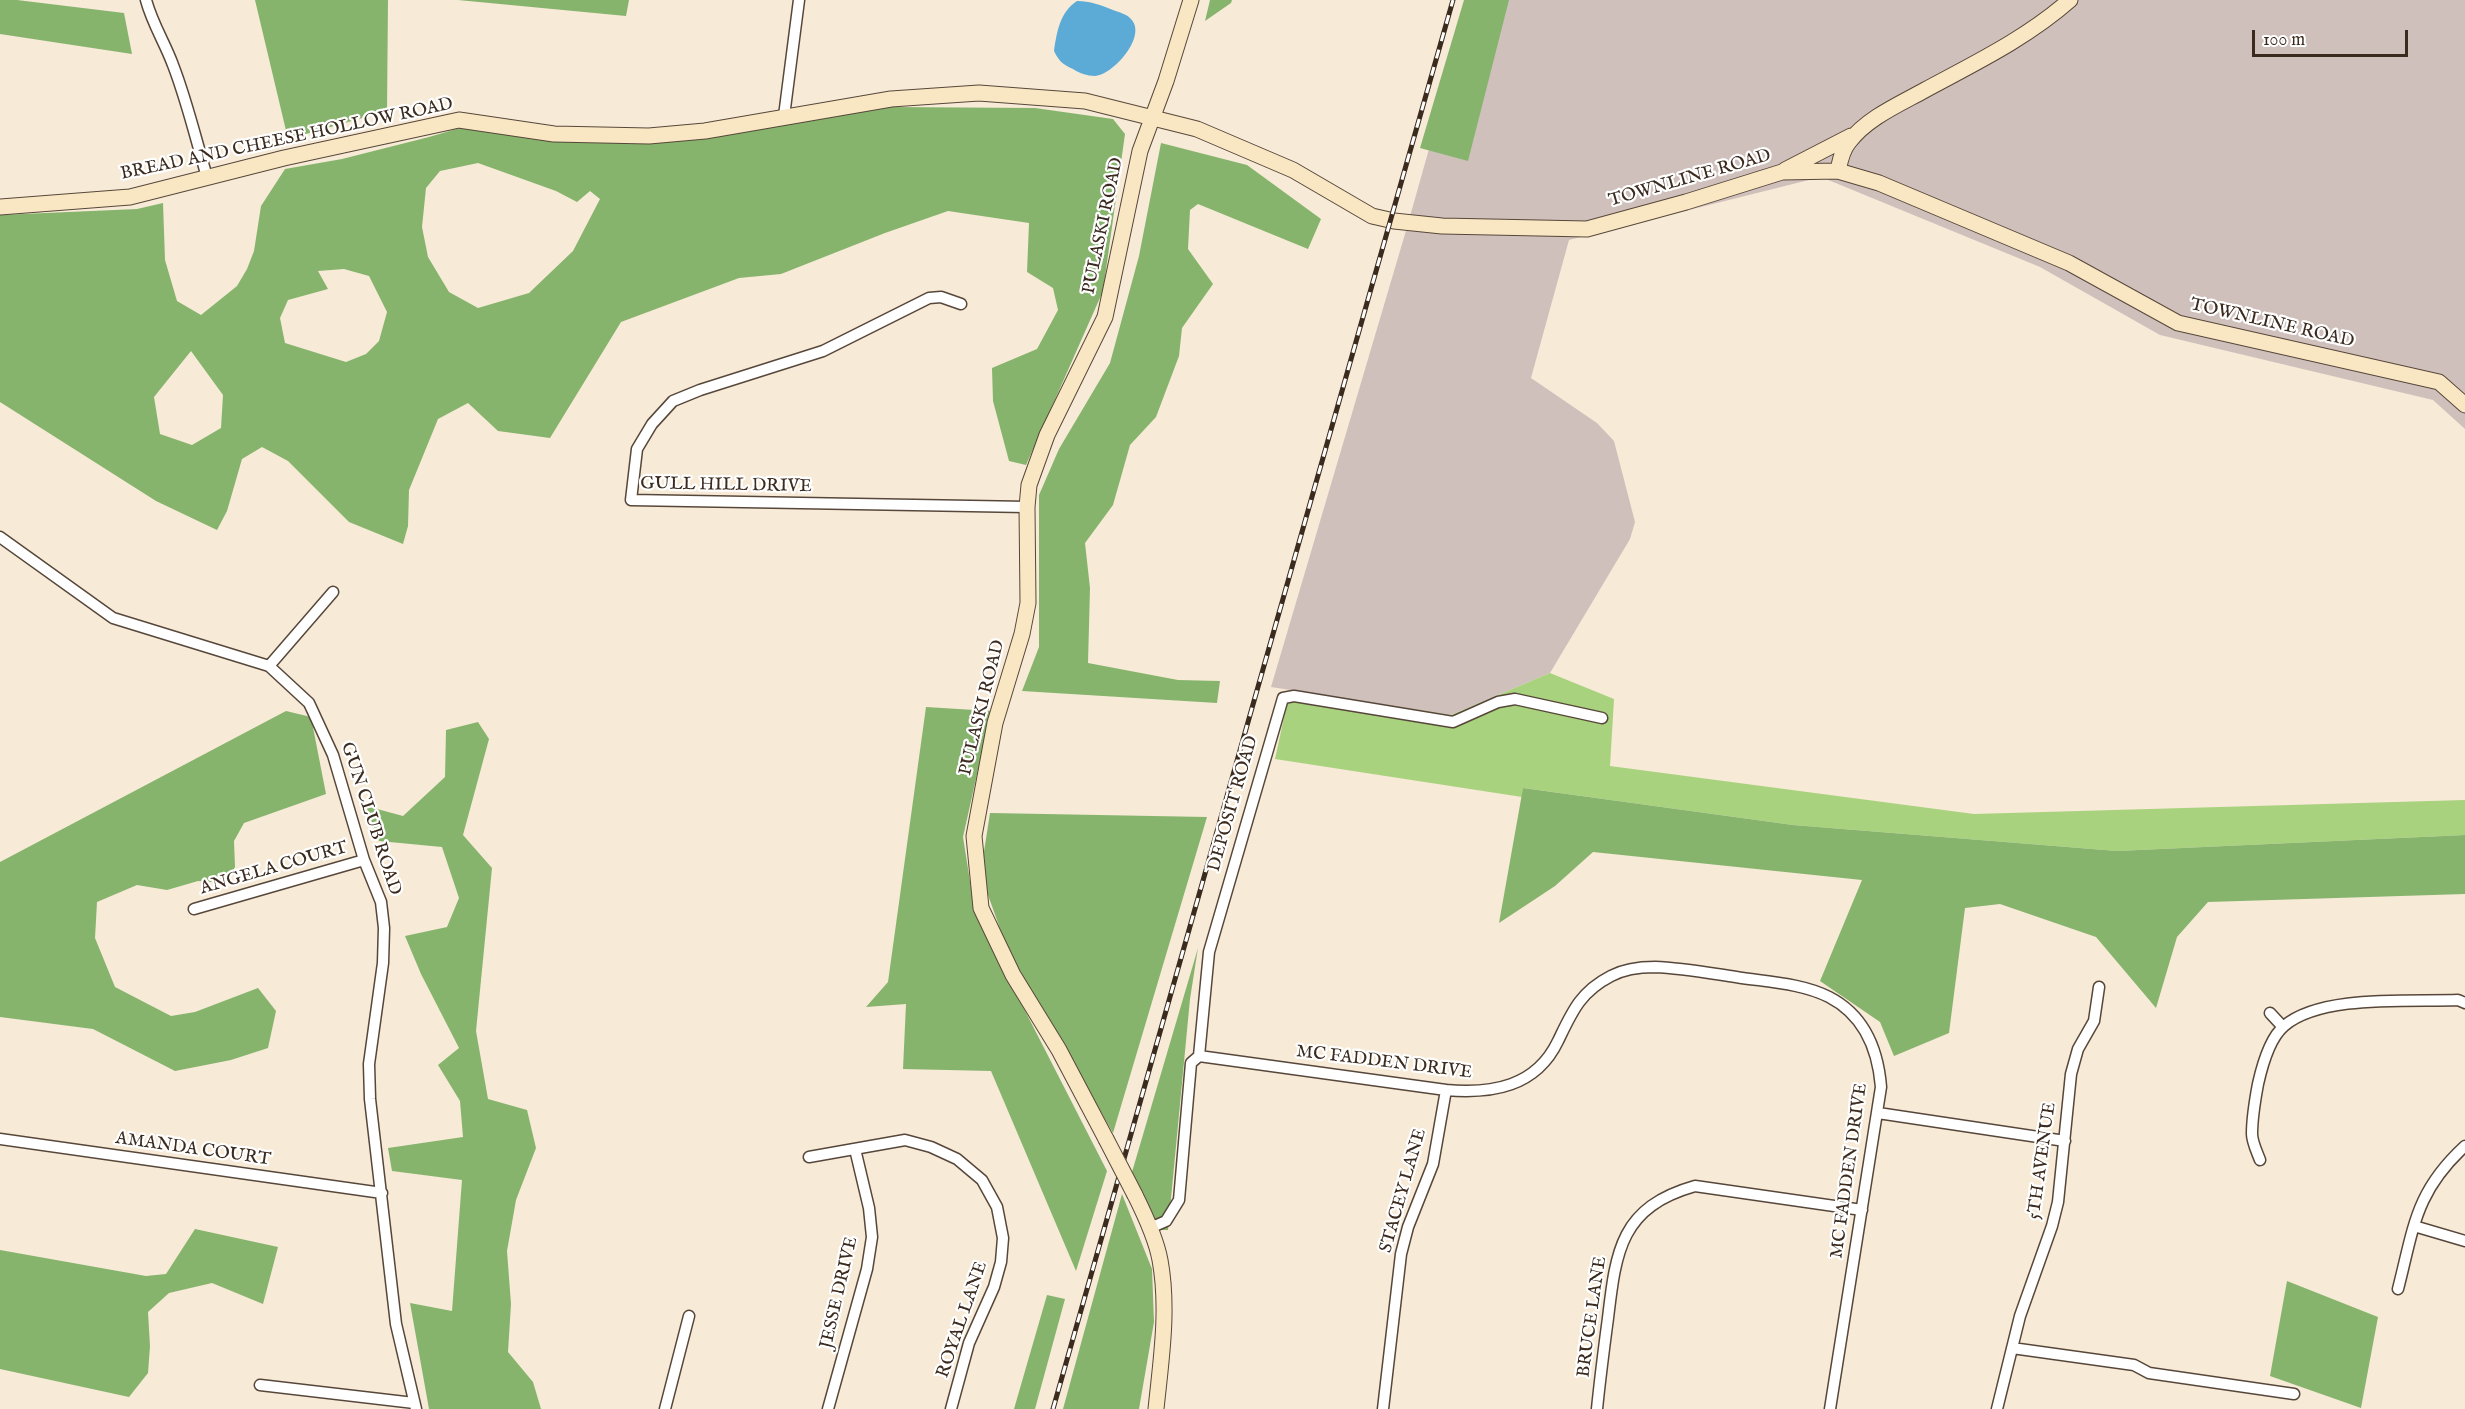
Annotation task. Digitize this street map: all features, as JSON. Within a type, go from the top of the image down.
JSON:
[{"type":"main road","name":"PULASKI ROAD","points":[[1156,1409],[1164,1330],[1160,1258],[1136,1195],[1059,1050],[1013,975],[981,908],[974,836],[995,723],[1022,634],[1028,603],[1027,507],[1029,485],[1047,435],[1105,317],[1140,151],[1191,0]]},
{"type":"main road","points":[[1782,172],[1857,133],[1903,102],[2018,39],[2047,20],[2070,0]]},
{"type":"main road","name":"BREAD AND CHEESE HOLLOW ROAD","points":[[0,207],[129,197],[284,158],[459,120],[554,134],[650,136],[705,130],[891,99],[979,93],[1085,101],[1152,117]]},
{"type":"main road","name":"TOWNLINE ROAD","points":[[1152,117],[1197,129],[1293,170],[1372,216],[1394,221],[1442,226],[1587,229],[1686,202],[1782,172],[1838,171],[1879,183],[2068,263],[2178,323],[2439,382],[2465,405]]},
{"type":"main road","points":[[1838,171],[1844,150],[1857,133]]},
{"type":"street","points":[[147,0],[151,18],[179,82],[207,177]]},
{"type":"street","points":[[784,116],[800,0]]},
{"type":"street","name":"GULL HILL DRIVE","points":[[961,304],[941,297],[929,298],[823,351],[700,390],[673,401],[652,424],[637,449],[632,501],[1027,507]]},
{"type":"street","name":"GUN CLUB ROAD","points":[[0,537],[113,618],[269,666],[309,703],[333,755],[364,860],[381,902],[384,928],[379,998],[369,1064],[370,1099],[396,1324],[415,1406]]},
{"type":"street","points":[[269,666],[333,592]]},
{"type":"street","name":"DEPOSIT ROAD","points":[[1150,1228],[1166,1221],[1179,1200],[1191,1063],[1198,1056],[1209,952],[1283,698],[1294,696],[1453,722],[1497,702],[1515,699],[1602,718]]},
{"type":"street","name":"ANGELA COURT","points":[[194,909],[364,860]]},
{"type":"street","name":"MC FADDEN DRIVE","points":[[1198,1056],[1446,1090],[1494,1091],[1526,1077],[1544,1062],[1557,1044],[1575,1005],[1591,989],[1612,975],[1633,968],[1653,967],[1778,983],[1807,989],[1830,998],[1852,1015],[1870,1037],[1879,1063],[1881,1087],[1830,1409]]},
{"type":"street","name":"5TH AVENUE","points":[[1997,1409],[2020,1316],[2052,1226],[2058,1202],[2071,1074],[2078,1049],[2094,1021],[2099,987]]},
{"type":"street","points":[[2260,1160],[2252,1136],[2256,1098],[2261,1070],[2270,1048],[2283,1027],[2321,1008],[2342,1004],[2458,1000],[2465,1003]]},
{"type":"street","points":[[2270,1013],[2283,1027]]},
{"type":"street","name":"STACEY LANE","points":[[1383,1409],[1401,1254],[1408,1227],[1433,1164],[1446,1090]]},
{"type":"street","points":[[1878,1113],[2065,1141]]},
{"type":"street","name":"AMANDA COURT","points":[[0,1139],[382,1193]]},
{"type":"street","name":"ROYAL LANE","points":[[809,1157],[904,1140],[931,1147],[957,1159],[982,1179],[997,1207],[1003,1238],[1001,1263],[994,1287],[969,1343],[951,1409]]},
{"type":"street","points":[[2398,1289],[2421,1203],[2435,1178],[2465,1146]]},
{"type":"street","name":"JESSE DRIVE","points":[[828,1409],[867,1269],[872,1237],[869,1208],[855,1149]]},
{"type":"street","name":"BRUCE LANE","points":[[1597,1409],[1614,1265],[1630,1227],[1643,1212],[1660,1199],[1695,1186],[1862,1210]]},
{"type":"street","points":[[2414,1226],[2465,1240]]},
{"type":"street","points":[[665,1409],[689,1316]]},
{"type":"street","points":[[2012,1348],[2134,1365],[2149,1373],[2294,1394]]},
{"type":"street","points":[[260,1385],[415,1406]]},
{"type":"shaded area","points":[[1471,0],[2465,0],[2465,429],[2433,400],[2160,335],[2040,267],[1821,177],[1569,240],[1531,378],[1597,423],[1614,441],[1635,522],[1630,539],[1550,673],[1451,715],[1271,687],[1405,234]]},
{"type":"green space","points":[[0,0],[124,13],[132,54],[0,34]]},
{"type":"green space","points":[[255,0],[388,0],[387,111],[288,139]]},
{"type":"green space","points":[[458,0],[629,0],[626,16]]},
{"type":"green space","points":[[1210,0],[1232,0],[1205,21]]},
{"type":"green space","points":[[1464,0],[1509,0],[1468,161],[1420,148]]},
{"type":"green space","points":[[890,107],[1035,108],[1113,119],[1125,134],[1103,291],[1026,465],[1009,461],[993,401],[992,368],[1037,349],[1058,310],[1053,288],[1027,272],[1029,223],[948,211],[781,274],[739,278],[621,322],[550,438],[498,431],[468,403],[438,419],[409,490],[408,526],[403,544],[349,522],[288,461],[262,447],[242,459],[227,511],[217,530],[156,501],[0,402],[0,215],[137,209],[163,203],[165,260],[177,301],[201,315],[237,286],[247,269],[254,251],[261,206],[285,169],[342,159],[463,127],[628,142]],"holes":[[[478,163],[556,191],[577,202],[590,191],[600,199],[573,251],[529,293],[478,308],[449,292],[428,257],[422,227],[426,188],[440,171]],[[344,269],[369,276],[387,312],[379,341],[366,354],[346,362],[285,343],[280,318],[288,300],[328,289],[318,271]],[[191,351],[223,395],[221,428],[192,445],[160,434],[154,397]]]},
{"type":"green space","points":[[1161,143],[1247,165],[1321,219],[1308,249],[1198,204],[1190,210],[1188,249],[1213,284],[1182,328],[1179,356],[1156,417],[1130,445],[1113,505],[1085,543],[1090,588],[1088,663],[1178,680],[1220,681],[1217,703],[1022,691],[1039,647],[1039,495],[1059,449],[1110,363],[1139,256]]},
{"type":"green space","points":[[1550,673],[1614,699],[1610,766],[1974,814],[2465,800],[2465,835],[2117,851],[1793,825],[1523,788],[1522,797],[1275,759],[1290,690],[1451,715]]},
{"type":"green space","points":[[926,707],[991,711],[963,837],[975,913],[1107,1171],[1076,1271],[991,1071],[903,1069],[906,1004],[866,1007],[888,982]]},
{"type":"green space","points":[[286,711],[311,717],[326,794],[244,823],[234,841],[235,867],[226,883],[198,881],[167,890],[137,885],[97,902],[95,938],[115,987],[171,1016],[195,1012],[258,988],[276,1011],[268,1048],[231,1060],[175,1071],[93,1029],[0,1017],[0,862]]},
{"type":"green space","points":[[478,722],[489,739],[463,835],[492,868],[476,1031],[488,1099],[527,1110],[536,1148],[516,1200],[507,1251],[511,1304],[508,1352],[533,1382],[541,1409],[429,1409],[410,1303],[452,1311],[462,1180],[392,1171],[388,1148],[463,1137],[460,1101],[438,1065],[459,1048],[421,974],[405,936],[447,927],[459,898],[442,847],[379,841],[366,806],[403,816],[445,777],[446,730]]},
{"type":"green space","points":[[1523,788],[1793,825],[2117,851],[2465,835],[2465,894],[2208,902],[2177,937],[2156,1008],[2096,937],[2000,904],[1965,908],[1949,1033],[1894,1056],[1880,1022],[1820,981],[1862,880],[1593,852],[1555,886],[1499,923]]},
{"type":"green space","points":[[990,813],[1207,817],[1113,1133],[1007,948],[988,895],[983,858]]},
{"type":"green space","points":[[1198,948],[1190,999],[1168,1230],[1158,1230],[1132,1172]]},
{"type":"green space","points":[[1122,1194],[1152,1269],[1154,1322],[1139,1409],[1063,1409]]},
{"type":"green space","points":[[195,1229],[278,1247],[263,1304],[212,1283],[169,1293],[148,1312],[150,1346],[148,1373],[129,1397],[0,1369],[0,1250],[146,1276],[166,1274]]},
{"type":"green space","points":[[2287,1281],[2378,1317],[2361,1408],[2270,1376]]},
{"type":"green space","points":[[1047,1295],[1065,1299],[1035,1409],[1014,1409]]},
{"type":"water","points":[[1077,1],[1122,13],[1135,25],[1132,44],[1126,53],[1111,69],[1102,74],[1092,76],[1078,72],[1061,62],[1054,51],[1063,16]]},
{"type":"railway","points":[[1053,1409],[1453,0]]}]
